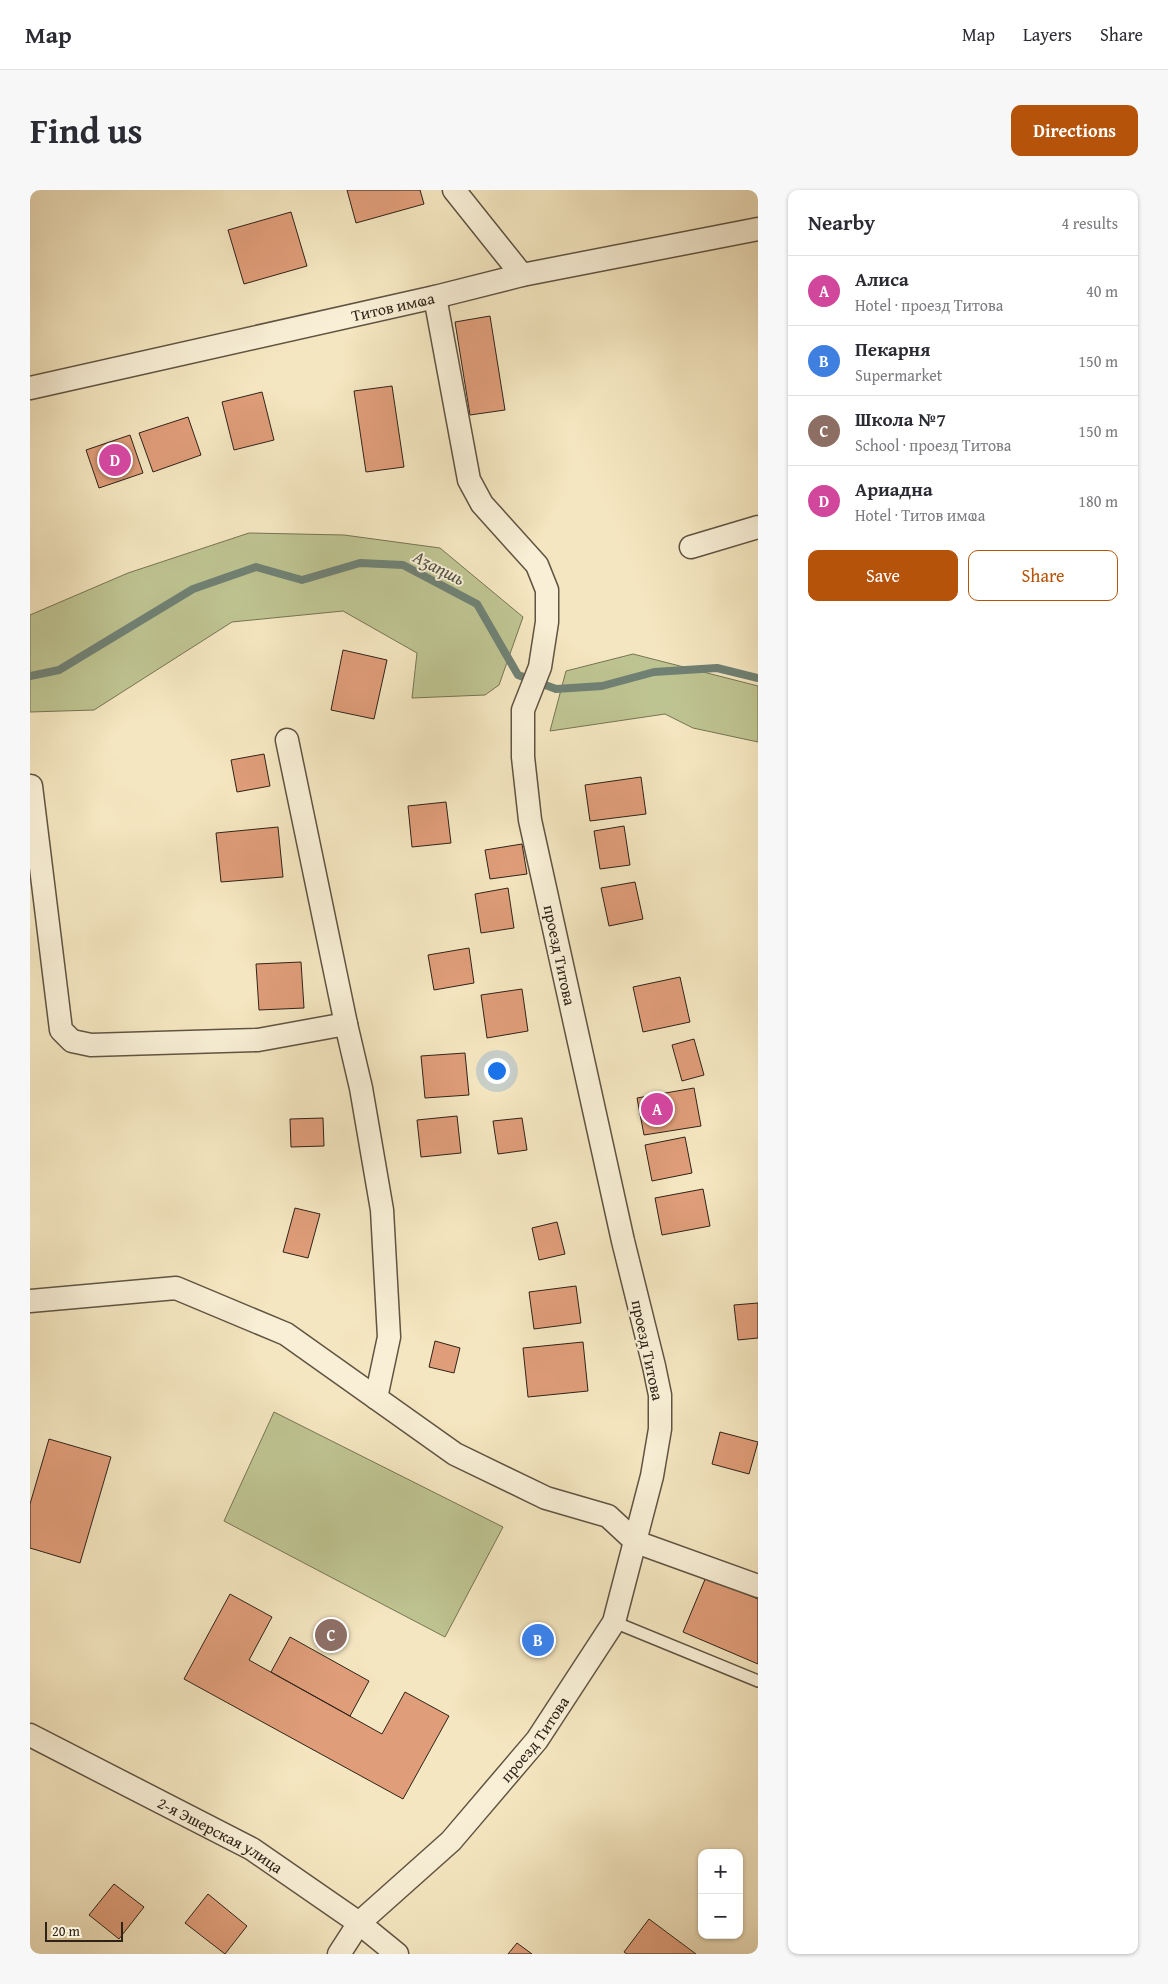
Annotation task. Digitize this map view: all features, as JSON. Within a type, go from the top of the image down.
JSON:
[{"type":"street","points":[[454,190],[522,275]]},
{"type":"street","name":"Титов имҩа","points":[[30,388],[435,297],[522,275],[758,229]]},
{"type":"street","name":"проезд Титова","points":[[339,1954],[359,1923],[451,1841],[537,1740],[614,1622],[652,1476],[660,1429],[660,1395],[623,1241],[530,820],[523,757],[523,710],[540,667],[547,622],[548,590],[537,565],[482,504],[469,480],[435,297]]},
{"type":"street","points":[[691,547],[758,527]]},
{"type":"street","points":[[287,740],[361,1088],[382,1210],[389,1337],[376,1398]]},
{"type":"street","points":[[30,786],[32,786],[61,1030],[72,1041],[92,1045],[258,1040],[346,1024]]},
{"type":"street","points":[[30,1301],[176,1288],[286,1334],[455,1454],[546,1498],[608,1516],[636,1542],[758,1586]]},
{"type":"street","name":"2-я Эшерская улица","points":[[30,1735],[252,1849],[359,1923],[397,1954]]},
{"type":"lane","points":[[614,1622],[758,1681]]},
{"type":"green space","points":[[249,533],[344,535],[440,548],[523,617],[499,685],[485,695],[412,698],[417,653],[343,611],[232,622],[94,710],[30,712],[30,615],[128,573]]},
{"type":"green space","points":[[633,654],[758,686],[758,742],[693,728],[665,714],[550,731],[566,671]]},
{"type":"green space","points":[[274,1412],[503,1527],[445,1637],[224,1521]]},
{"type":"building","points":[[347,190],[420,190],[424,204],[356,223]]},
{"type":"building","points":[[291,212],[307,266],[244,284],[228,230]]},
{"type":"building","points":[[490,316],[505,410],[470,415],[455,322]]},
{"type":"building","points":[[392,386],[404,467],[366,472],[354,391]]},
{"type":"building","points":[[262,392],[274,440],[234,450],[222,402]]},
{"type":"building","points":[[188,417],[201,455],[153,472],[139,433]]},
{"type":"building","points":[[130,435],[143,473],[99,488],[86,450]]},
{"type":"building","points":[[343,650],[387,660],[374,719],[331,710]]},
{"type":"building","points":[[264,754],[270,786],[237,792],[231,760]]},
{"type":"building","points":[[641,777],[646,814],[590,821],[585,785]]},
{"type":"building","points":[[446,802],[451,843],[412,847],[408,806]]},
{"type":"building","points":[[624,826],[630,865],[600,869],[594,831]]},
{"type":"building","points":[[278,827],[283,877],[221,882],[216,833]]},
{"type":"building","points":[[522,844],[527,874],[490,879],[485,850]]},
{"type":"building","points":[[635,882],[643,919],[609,926],[601,888]]},
{"type":"building","points":[[508,888],[514,928],[481,933],[475,894]]},
{"type":"building","points":[[469,948],[474,983],[434,990],[428,955]]},
{"type":"building","points":[[301,962],[304,1008],[259,1010],[256,964]]},
{"type":"building","points":[[680,977],[690,1022],[643,1032],[633,987]]},
{"type":"building","points":[[522,989],[528,1031],[487,1038],[481,995]]},
{"type":"building","points":[[694,1039],[704,1075],[682,1081],[672,1045]]},
{"type":"building","points":[[465,1053],[469,1095],[425,1098],[421,1056]]},
{"type":"building","points":[[694,1088],[701,1126],[644,1135],[637,1098]]},
{"type":"building","points":[[457,1116],[461,1153],[421,1157],[417,1120]]},
{"type":"building","points":[[323,1118],[324,1146],[291,1147],[290,1119]]},
{"type":"building","points":[[522,1118],[527,1150],[498,1154],[493,1121]]},
{"type":"building","points":[[685,1137],[692,1173],[652,1181],[645,1145]]},
{"type":"building","points":[[703,1189],[710,1226],[662,1235],[655,1198]]},
{"type":"building","points":[[295,1208],[320,1214],[308,1258],[283,1252]]},
{"type":"building","points":[[557,1222],[565,1254],[539,1260],[532,1228]]},
{"type":"building","points":[[576,1286],[581,1323],[534,1329],[529,1292]]},
{"type":"building","points":[[758,1303],[758,1338],[738,1340],[734,1305]]},
{"type":"building","points":[[435,1341],[460,1348],[454,1373],[429,1367]]},
{"type":"building","points":[[583,1342],[588,1391],[528,1397],[523,1348]]},
{"type":"building","points":[[720,1432],[758,1442],[749,1474],[712,1464]]},
{"type":"building","points":[[49,1439],[111,1457],[80,1563],[30,1548],[30,1504]]},
{"type":"building","points":[[706,1577],[758,1599],[758,1664],[683,1632]]},
{"type":"building","points":[[230,1594],[272,1617],[249,1660],[382,1734],[405,1692],[449,1716],[403,1799],[184,1679]]},
{"type":"building","points":[[290,1637],[369,1681],[350,1716],[271,1672]]},
{"type":"building","points":[[114,1884],[144,1907],[119,1939],[89,1915]]},
{"type":"building","points":[[208,1894],[247,1926],[225,1954],[185,1923]]},
{"type":"building","points":[[649,1919],[696,1954],[627,1954],[624,1952]]},
{"type":"building","points":[[517,1943],[532,1954],[508,1954]]},
{"type":"waterway","name":"Аӡаԥшь","points":[[30,676],[59,670],[193,589],[256,567],[302,580],[360,563],[403,565],[477,604],[518,675],[556,689],[602,686],[654,672],[717,668],[758,678]]},
{"type":"place","name":"Ариадна","points":[[115,460]]},
{"type":"place","name":"Алиса","points":[[657,1109]]},
{"type":"place","name":"Школа №7","points":[[331,1635]]},
{"type":"place","name":"Пекарня","points":[[538,1640]]}]
